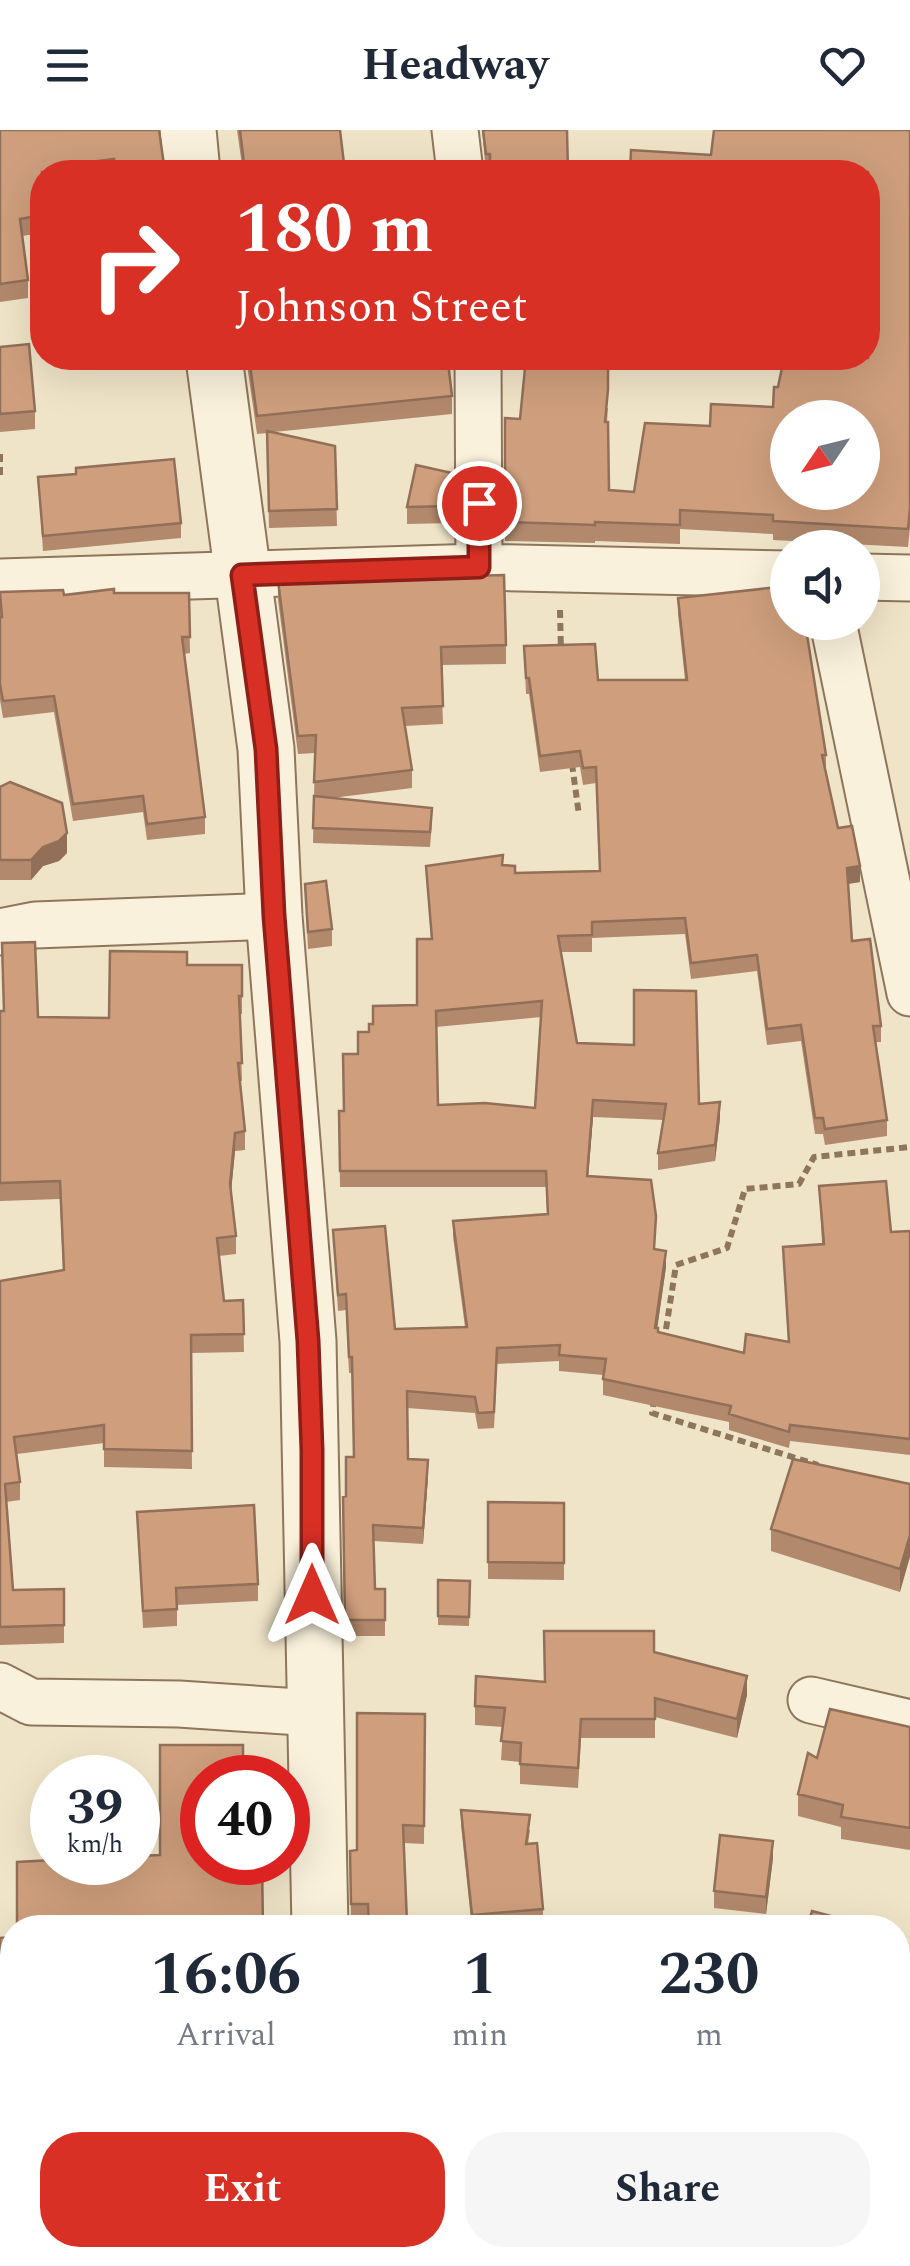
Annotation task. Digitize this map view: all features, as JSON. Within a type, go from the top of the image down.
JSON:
[{"type":"street","points":[[188,130],[191,160]]},
{"type":"street","points":[[455,130],[459,160]]},
{"type":"street","points":[[216,370],[266,749],[274,916],[308,1341],[320,1915]]},
{"type":"street","points":[[478,370],[479,567]]},
{"type":"street","points":[[0,582],[479,567],[770,574]]},
{"type":"street","points":[[880,577],[910,578]]},
{"type":"street","points":[[837,640],[910,993]]},
{"type":"street","points":[[0,932],[35,925],[274,916]]},
{"type":"street","points":[[0,1686],[32,1702],[179,1704],[315,1713]]},
{"type":"street","points":[[811,1700],[910,1723]]},
{"type":"path","points":[[0,454],[0,475]]},
{"type":"path","points":[[559,569],[562,664]]},
{"type":"path","points":[[571,758],[579,815]]},
{"type":"path","points":[[661,1358],[676,1265],[727,1248],[745,1189],[799,1184],[814,1157],[910,1147]]},
{"type":"path","points":[[655,1394],[652,1413],[835,1470]]},
{"type":"building","points":[[0,130],[159,130],[163,160],[30,160],[30,217],[20,219],[28,280],[0,284]]},
{"type":"building","points":[[240,130],[340,130],[344,160],[244,160]]},
{"type":"building","points":[[483,130],[567,130],[568,160],[490,160],[490,154],[486,154]]},
{"type":"building","points":[[714,130],[910,130],[908,529],[773,521],[773,515],[680,510],[680,525],[505,522],[505,418],[520,419],[525,370],[608,370],[605,422],[609,490],[634,492],[645,423],[710,426],[711,404],[770,407],[770,510],[880,510],[880,400],[773,400],[782,370],[880,370],[880,160],[631,160],[631,150],[711,155]]},
{"type":"building","points":[[29,344],[35,411],[0,414],[0,347]]},
{"type":"building","points":[[251,370],[449,370],[452,396],[257,416]]},
{"type":"building","points":[[267,431],[335,446],[337,509],[269,511]]},
{"type":"building","points":[[174,459],[181,523],[43,536],[38,477],[76,474],[76,468]]},
{"type":"building","points":[[416,465],[452,473],[453,506],[407,507]]},
{"type":"building","points":[[504,575],[506,645],[441,647],[443,706],[402,708],[412,770],[314,782],[316,735],[298,736],[278,581]]},
{"type":"building","points":[[770,588],[770,640],[808,640],[826,755],[822,755],[838,828],[852,826],[860,866],[847,868],[852,941],[870,939],[881,1026],[873,1026],[887,1120],[825,1129],[823,1118],[815,1118],[801,1025],[767,1029],[757,955],[691,963],[685,918],[592,922],[592,935],[558,936],[577,1043],[634,1045],[634,990],[696,991],[699,1104],[720,1102],[715,1145],[658,1153],[666,1104],[593,1100],[587,1176],[651,1180],[656,1216],[654,1249],[666,1251],[655,1328],[658,1332],[744,1353],[746,1334],[789,1342],[783,1247],[824,1244],[819,1186],[886,1181],[891,1232],[910,1231],[910,1439],[790,1425],[789,1432],[729,1414],[731,1406],[603,1379],[606,1359],[559,1355],[560,1345],[497,1348],[494,1412],[478,1413],[475,1397],[407,1391],[408,1459],[428,1460],[423,1528],[373,1525],[375,1589],[385,1589],[385,1620],[345,1620],[343,1497],[346,1457],[354,1457],[352,1357],[346,1294],[338,1295],[333,1230],[385,1226],[395,1329],[467,1327],[453,1221],[548,1214],[546,1171],[340,1171],[343,1054],[358,1054],[358,1032],[369,1032],[373,1006],[417,1005],[417,939],[432,939],[426,866],[503,855],[502,865],[515,866],[515,873],[600,871],[596,767],[583,768],[580,751],[540,756],[524,646],[595,644],[598,680],[687,680],[678,598]],"holes":[[[542,1001],[535,1108],[485,1103],[438,1105],[436,1011]]]},
{"type":"building","points":[[114,589],[114,593],[189,593],[190,637],[182,637],[205,817],[147,824],[143,796],[73,804],[54,696],[3,701],[0,592],[63,590],[64,595]]},
{"type":"building","points":[[10,782],[62,803],[67,833],[43,847],[31,860],[0,860],[0,787]]},
{"type":"building","points":[[314,796],[432,808],[430,832],[313,828]]},
{"type":"building","points":[[326,881],[332,929],[308,932],[305,884]]},
{"type":"building","points":[[35,942],[38,1017],[109,1018],[110,951],[187,952],[187,965],[242,965],[242,1063],[238,1063],[245,1131],[235,1133],[230,1184],[236,1236],[217,1238],[224,1301],[243,1300],[244,1334],[191,1335],[192,1451],[104,1449],[104,1425],[14,1437],[20,1482],[5,1484],[13,1590],[64,1589],[64,1625],[0,1627],[0,1281],[64,1270],[60,1181],[0,1183],[2,943]]},
{"type":"building","points":[[793,1459],[910,1484],[910,1535],[900,1569],[771,1529]]},
{"type":"building","points":[[488,1502],[564,1503],[564,1563],[488,1562]]},
{"type":"building","points":[[254,1505],[258,1584],[176,1588],[177,1609],[143,1611],[137,1512]]},
{"type":"building","points":[[438,1580],[470,1581],[469,1617],[438,1616]]},
{"type":"building","points":[[544,1631],[654,1631],[654,1652],[747,1676],[737,1719],[655,1698],[655,1719],[581,1719],[578,1768],[520,1764],[521,1743],[501,1741],[505,1708],[475,1706],[476,1676],[545,1682]]},
{"type":"building","points":[[830,1709],[910,1727],[910,1828],[841,1817],[843,1805],[798,1794],[808,1753],[817,1758]]},
{"type":"building","points":[[357,1713],[425,1714],[424,1826],[403,1825],[407,1915],[368,1915],[368,1904],[351,1904],[350,1851],[357,1850]]},
{"type":"building","points":[[160,1745],[243,1745],[243,1755],[180,1755],[180,1885],[262,1885],[263,1915],[17,1915],[17,1862],[30,1861],[30,1885],[160,1885]]},
{"type":"building","points":[[461,1810],[530,1815],[526,1844],[537,1843],[543,1909],[472,1915]]},
{"type":"building","points":[[720,1835],[773,1841],[766,1897],[714,1891]]},
{"type":"route","points":[[312,1595],[308,1341],[274,916],[266,749],[242,575],[479,567],[479,503]]}]
